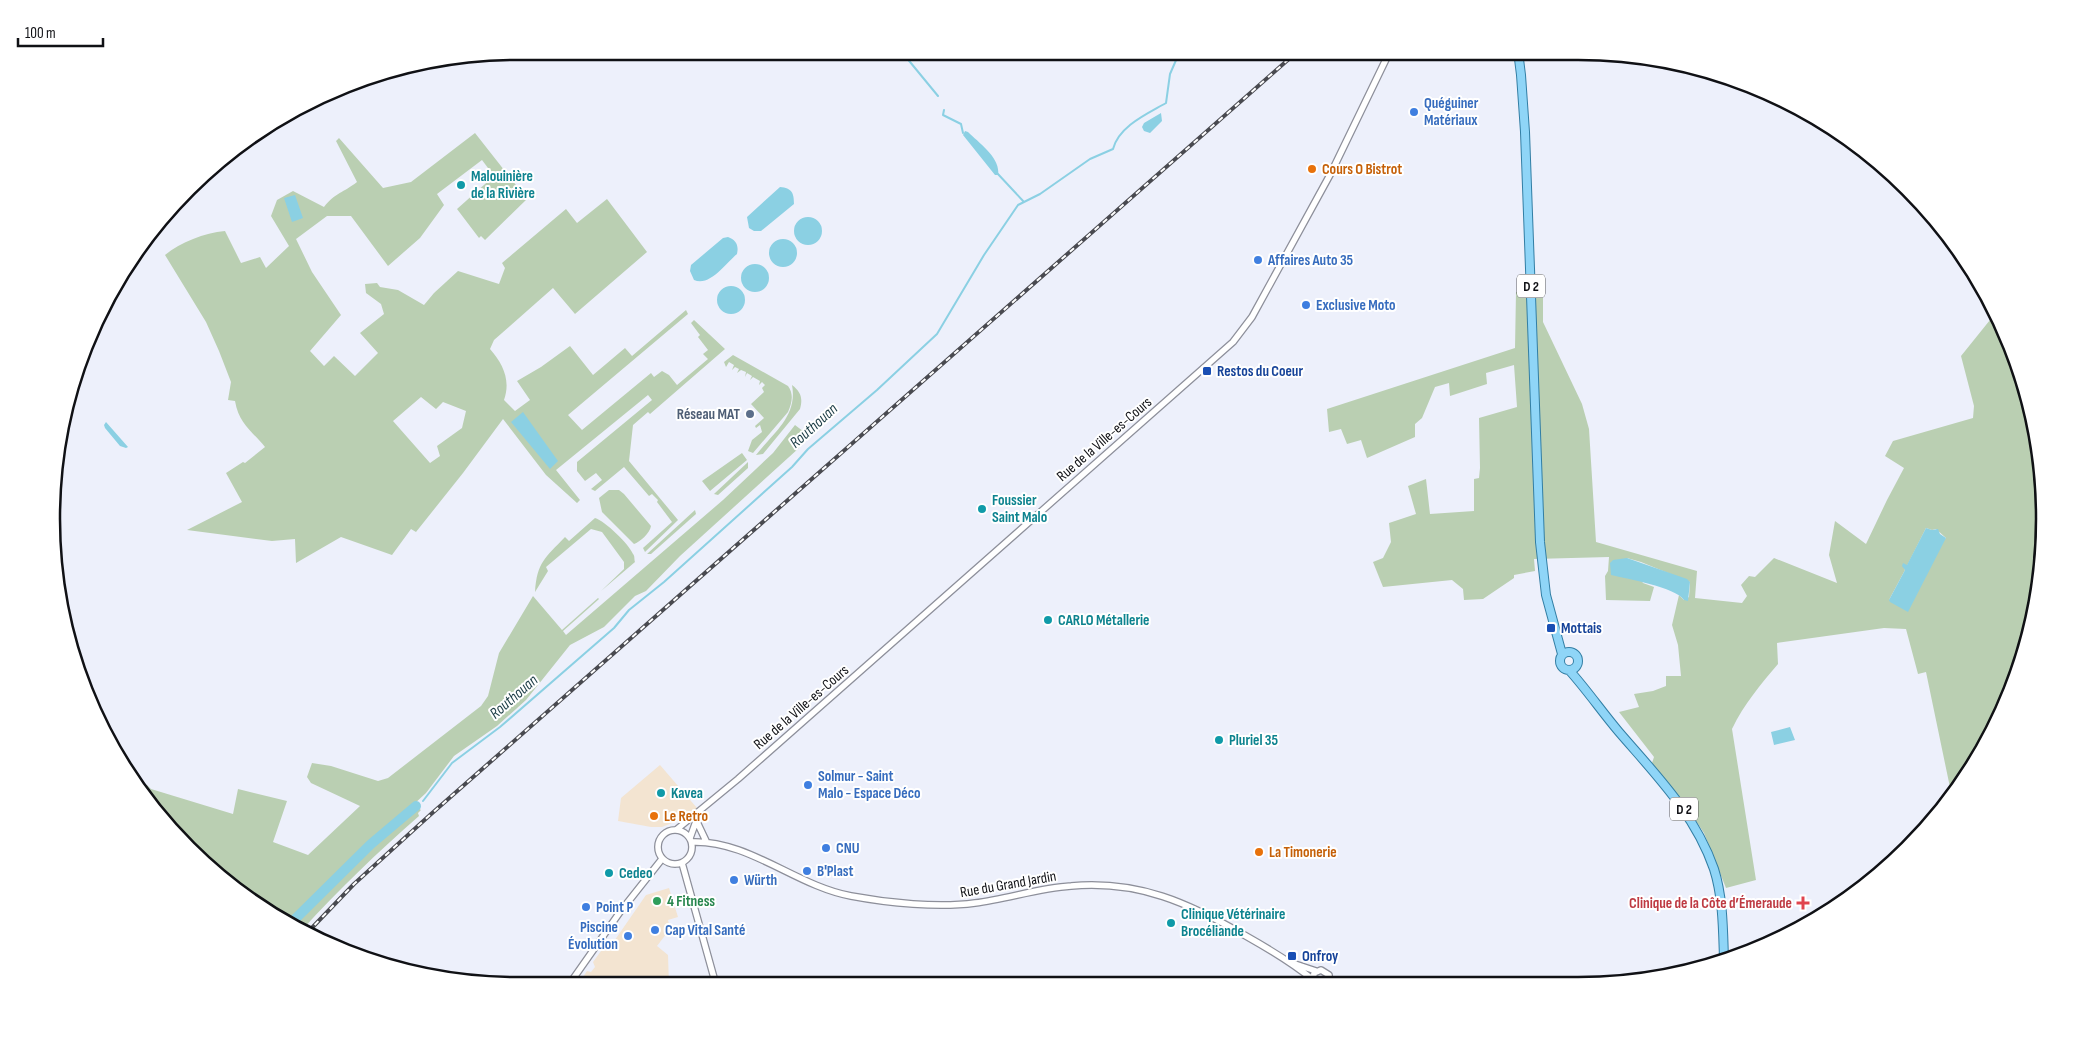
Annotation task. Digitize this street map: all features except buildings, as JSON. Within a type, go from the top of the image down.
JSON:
[{"type":"main road","name":"D 2","points":[[1520,60],[1525,132],[1540,542],[1546,595],[1562,654]]},
{"type":"main road","name":"D 2","points":[[1558,636],[1571,651]]},
{"type":"main road","points":[[1571,651],[1578,657],[1579,663],[1570,670],[1561,665],[1560,660],[1562,654],[1571,651]]},
{"type":"main road","name":"D 2","points":[[1579,663],[1584,687]]},
{"type":"main road","name":"D 2","points":[[1570,670],[1596,705],[1687,813],[1703,841],[1718,888],[1722,912],[1724,953]]},
{"type":"street","name":"Rue de la Ville-es-Cours","points":[[676,830],[699,814],[1233,342],[1252,317],[1331,173],[1386,60]]},
{"type":"street","points":[[691,840],[684,832],[676,830],[667,832],[660,839],[658,849],[662,859],[675,865],[687,861],[692,852],[691,840],[699,814]]},
{"type":"street","points":[[697,822],[706,841]]},
{"type":"street","name":"Rue du Grand Jardin","points":[[691,840],[706,841],[752,856],[827,890],[869,899],[953,905],[1073,886],[1098,885],[1142,890],[1177,900],[1202,911],[1291,962],[1316,971],[1324,971],[1329,976]]},
{"type":"street","points":[[574,977],[620,912],[662,859]]},
{"type":"street","points":[[682,863],[714,977]]},
{"type":"street","name":"Rue du Grand Jardin","points":[[1291,962],[1308,977]]},
{"type":"street","points":[[1314,977],[1316,971]]},
{"type":"shaded area","points":[[660,765],[697,808],[682,819],[662,827],[618,821],[621,798]]},
{"type":"shaded area","points":[[669,888],[678,917],[668,920],[670,929],[657,946],[668,955],[669,977],[583,977],[587,971],[591,972],[595,967],[593,962],[604,947],[608,950],[646,895]]},
{"type":"green space","points":[[475,133],[527,199],[485,240],[481,236],[479,238],[457,209],[494,176],[482,160],[437,194],[444,205],[420,238],[388,266],[351,216],[327,216],[296,239],[312,272],[341,315],[310,351],[324,366],[334,356],[355,376],[378,353],[360,333],[384,314],[381,304],[366,293],[365,284],[377,283],[380,287],[398,290],[424,305],[458,271],[499,284],[505,268],[502,263],[566,209],[577,223],[607,199],[647,252],[575,314],[553,288],[494,340],[490,349],[499,360],[506,379],[507,386],[504,400],[515,411],[530,400],[517,381],[541,367],[570,346],[593,375],[625,348],[632,356],[686,310],[688,314],[568,415],[582,430],[651,373],[654,377],[662,371],[669,375],[677,385],[708,359],[703,354],[708,350],[698,337],[700,335],[691,323],[694,320],[725,349],[650,414],[648,412],[633,425],[629,461],[678,520],[645,552],[643,548],[672,522],[657,502],[658,500],[652,494],[649,496],[624,467],[595,491],[591,489],[602,480],[596,473],[585,481],[577,471],[577,462],[652,400],[648,395],[556,470],[580,500],[577,503],[546,475],[503,419],[416,532],[411,529],[392,555],[341,537],[296,563],[295,539],[272,541],[187,530],[242,502],[226,473],[243,462],[245,463],[265,447],[243,421],[235,401],[228,400],[231,382],[219,351],[206,322],[165,255],[193,239],[225,231],[241,263],[260,257],[266,268],[289,246],[271,216],[277,200],[293,191],[324,207],[336,195],[357,182],[336,141],[339,138],[383,188],[411,182]],"holes":[[[421,397],[436,409],[443,402],[466,411],[462,428],[437,446],[440,456],[430,463],[393,421]]]},
{"type":"green space","points":[[1543,290],[1543,322],[1582,404],[1589,429],[1596,542],[1697,571],[1695,598],[1742,603],[1747,596],[1741,585],[1749,576],[1755,577],[1774,558],[1837,583],[1829,555],[1835,521],[1866,544],[1904,468],[1885,456],[1893,441],[1973,418],[1974,406],[1961,356],[1991,320],[2012,371],[2027,429],[2035,489],[2035,548],[2027,608],[2012,666],[1989,721],[1975,748],[1950,786],[1926,672],[1918,674],[1906,629],[1884,628],[1777,643],[1778,664],[1747,703],[1732,729],[1756,880],[1726,888],[1704,833],[1684,803],[1652,763],[1654,757],[1619,712],[1639,707],[1634,694],[1653,691],[1666,686],[1666,676],[1681,676],[1678,645],[1672,625],[1679,595],[1684,600],[1689,597],[1690,582],[1627,558],[1643,583],[1654,587],[1650,601],[1606,600],[1605,576],[1608,571],[1609,557],[1534,559],[1535,571],[1514,575],[1514,578],[1483,599],[1464,600],[1463,589],[1452,580],[1383,587],[1373,562],[1383,558],[1391,542],[1389,523],[1416,514],[1408,486],[1426,479],[1430,514],[1474,511],[1474,479],[1479,478],[1480,468],[1479,418],[1517,407],[1514,365],[1486,373],[1487,384],[1450,396],[1449,383],[1435,387],[1422,418],[1415,424],[1415,437],[1367,458],[1361,440],[1347,444],[1341,429],[1329,432],[1327,409],[1515,348],[1516,292]],"holes":[[[1926,528],[1936,529],[1946,538],[1889,600],[1905,570],[1903,564],[1907,566]]]},
{"type":"green space","points":[[733,355],[788,386],[792,395],[788,412],[753,453],[748,451],[752,440],[762,432],[760,425],[756,428],[755,426],[764,418],[751,404],[764,392],[762,388],[765,385],[762,382],[759,385],[760,381],[753,377],[750,380],[752,376],[747,373],[745,377],[746,372],[741,370],[737,373],[739,369],[735,367],[732,370],[734,365],[729,362],[726,367],[724,362]]},
{"type":"green space","points":[[792,385],[800,396],[800,409],[763,454],[756,455],[788,415],[793,396]]},
{"type":"green space","points":[[795,425],[808,435],[799,448],[680,556],[646,591],[635,596],[604,627],[570,645],[526,700],[497,726],[454,756],[426,793],[413,805],[421,810],[418,813],[419,816],[359,871],[307,925],[264,900],[216,863],[174,821],[146,786],[151,789],[233,814],[238,789],[287,801],[273,842],[308,855],[360,806],[311,783],[307,777],[312,763],[331,766],[378,781],[388,778],[481,706],[488,696],[499,653],[533,596],[562,630],[599,599],[563,631],[566,635],[723,500],[773,453]]},
{"type":"green space","points":[[742,453],[747,460],[710,491],[702,481]]},
{"type":"green space","points":[[748,462],[748,468],[718,495],[714,494]]},
{"type":"green space","points":[[609,490],[619,490],[624,494],[651,526],[647,534],[634,544],[602,512],[599,498]]},
{"type":"green space","points":[[695,510],[696,514],[651,554],[647,554]]},
{"type":"green space","points":[[595,518],[605,523],[622,539],[634,555],[635,562],[601,591],[624,569],[624,562],[602,532],[591,529],[546,567],[548,571],[535,592],[540,567],[547,556],[565,537],[569,541]]},
{"type":"water","points":[[1161,113],[1162,121],[1150,133],[1144,131],[1142,127],[1144,123]]},
{"type":"water","points":[[965,131],[993,157],[998,169],[998,175],[995,175],[963,135]]},
{"type":"water","points":[[780,187],[792,192],[794,204],[761,231],[754,231],[749,228],[747,217]]},
{"type":"water","points":[[295,195],[303,218],[292,222],[284,198]]},
{"type":"water","points":[[808,217],[818,221],[822,231],[818,241],[808,245],[798,241],[794,231],[798,221]]},
{"type":"water","points":[[728,237],[736,243],[738,248],[737,254],[712,277],[700,281],[694,280],[690,271],[691,265],[723,238]]},
{"type":"water","points":[[783,239],[793,243],[797,253],[793,263],[783,267],[773,263],[769,253],[773,243]]},
{"type":"water","points":[[755,264],[765,268],[769,278],[765,288],[755,292],[745,288],[741,278],[745,268]]},
{"type":"water","points":[[731,286],[741,290],[745,300],[741,310],[731,314],[721,310],[717,300],[721,290]]},
{"type":"water","points":[[523,412],[558,461],[550,469],[511,422]]},
{"type":"water","points":[[106,422],[128,447],[120,446],[105,428]]},
{"type":"water","points":[[1926,528],[1938,529],[1940,534],[1946,538],[1908,612],[1889,600],[1905,570],[1902,566],[1903,563],[1907,565]]},
{"type":"water","points":[[1627,558],[1687,579],[1690,582],[1688,601],[1661,587],[1611,575],[1610,563],[1613,560]]},
{"type":"water","points":[[1790,727],[1795,740],[1774,745],[1771,732]]},
{"type":"waterway","points":[[908,60],[938,96]]},
{"type":"waterway","name":"Routhouan","points":[[423,801],[452,763],[500,727],[614,628],[629,610],[664,582],[792,467],[808,449],[877,390],[937,334],[984,255],[1018,205],[1040,194],[1090,159],[1113,149],[1116,141],[1127,127],[1142,116],[1166,103],[1170,74],[1176,60]]},
{"type":"waterway","points":[[944,110],[943,115],[961,124],[963,133]]},
{"type":"waterway","points":[[997,173],[1024,202]]},
{"type":"waterway","name":"Routhouan","points":[[295,919],[371,844],[416,806]]},
{"type":"railway","points":[[312,928],[354,884],[430,815],[1288,60]]},
{"type":"place","name":"Quéguiner Matériaux","points":[[1414,112]]},
{"type":"place","name":"Cours O Bistrot","points":[[1312,169]]},
{"type":"place","name":"Malouinière de la Rivière","points":[[461,185]]},
{"type":"place","name":"Affaires Auto 35","points":[[1258,260]]},
{"type":"place","name":"Exclusive Moto","points":[[1306,305]]},
{"type":"place","name":"Restos du Coeur","points":[[1207,371]]},
{"type":"place","name":"Réseau MAT","points":[[750,414]]},
{"type":"place","name":"Foussier Saint Malo","points":[[982,509]]},
{"type":"place","name":"CARLO Métallerie","points":[[1048,620]]},
{"type":"place","name":"Mottais","points":[[1551,628]]},
{"type":"place","name":"Pluriel 35","points":[[1219,740]]},
{"type":"place","name":"Solmur - Saint Malo - Espace Déco","points":[[808,785]]},
{"type":"place","name":"Kavea","points":[[661,793]]},
{"type":"place","name":"Le Retro","points":[[654,816]]},
{"type":"place","name":"CNU","points":[[826,848]]},
{"type":"place","name":"La Timonerie","points":[[1259,852]]},
{"type":"place","name":"B'Plast","points":[[807,871]]},
{"type":"place","name":"Cedeo","points":[[609,873]]},
{"type":"place","name":"Würth","points":[[734,880]]},
{"type":"place","name":"4 Fitness","points":[[657,901]]},
{"type":"place","name":"Clinique de la Côte d’Émeraude","points":[[1803,903]]},
{"type":"place","name":"Point P","points":[[586,907]]},
{"type":"place","name":"Clinique Vétérinaire Brocéliande","points":[[1171,923]]},
{"type":"place","name":"Cap Vital Santé","points":[[655,930]]},
{"type":"place","name":"Piscine Évolution","points":[[628,936]]},
{"type":"place","name":"Onfroy","points":[[1292,956]]}]
